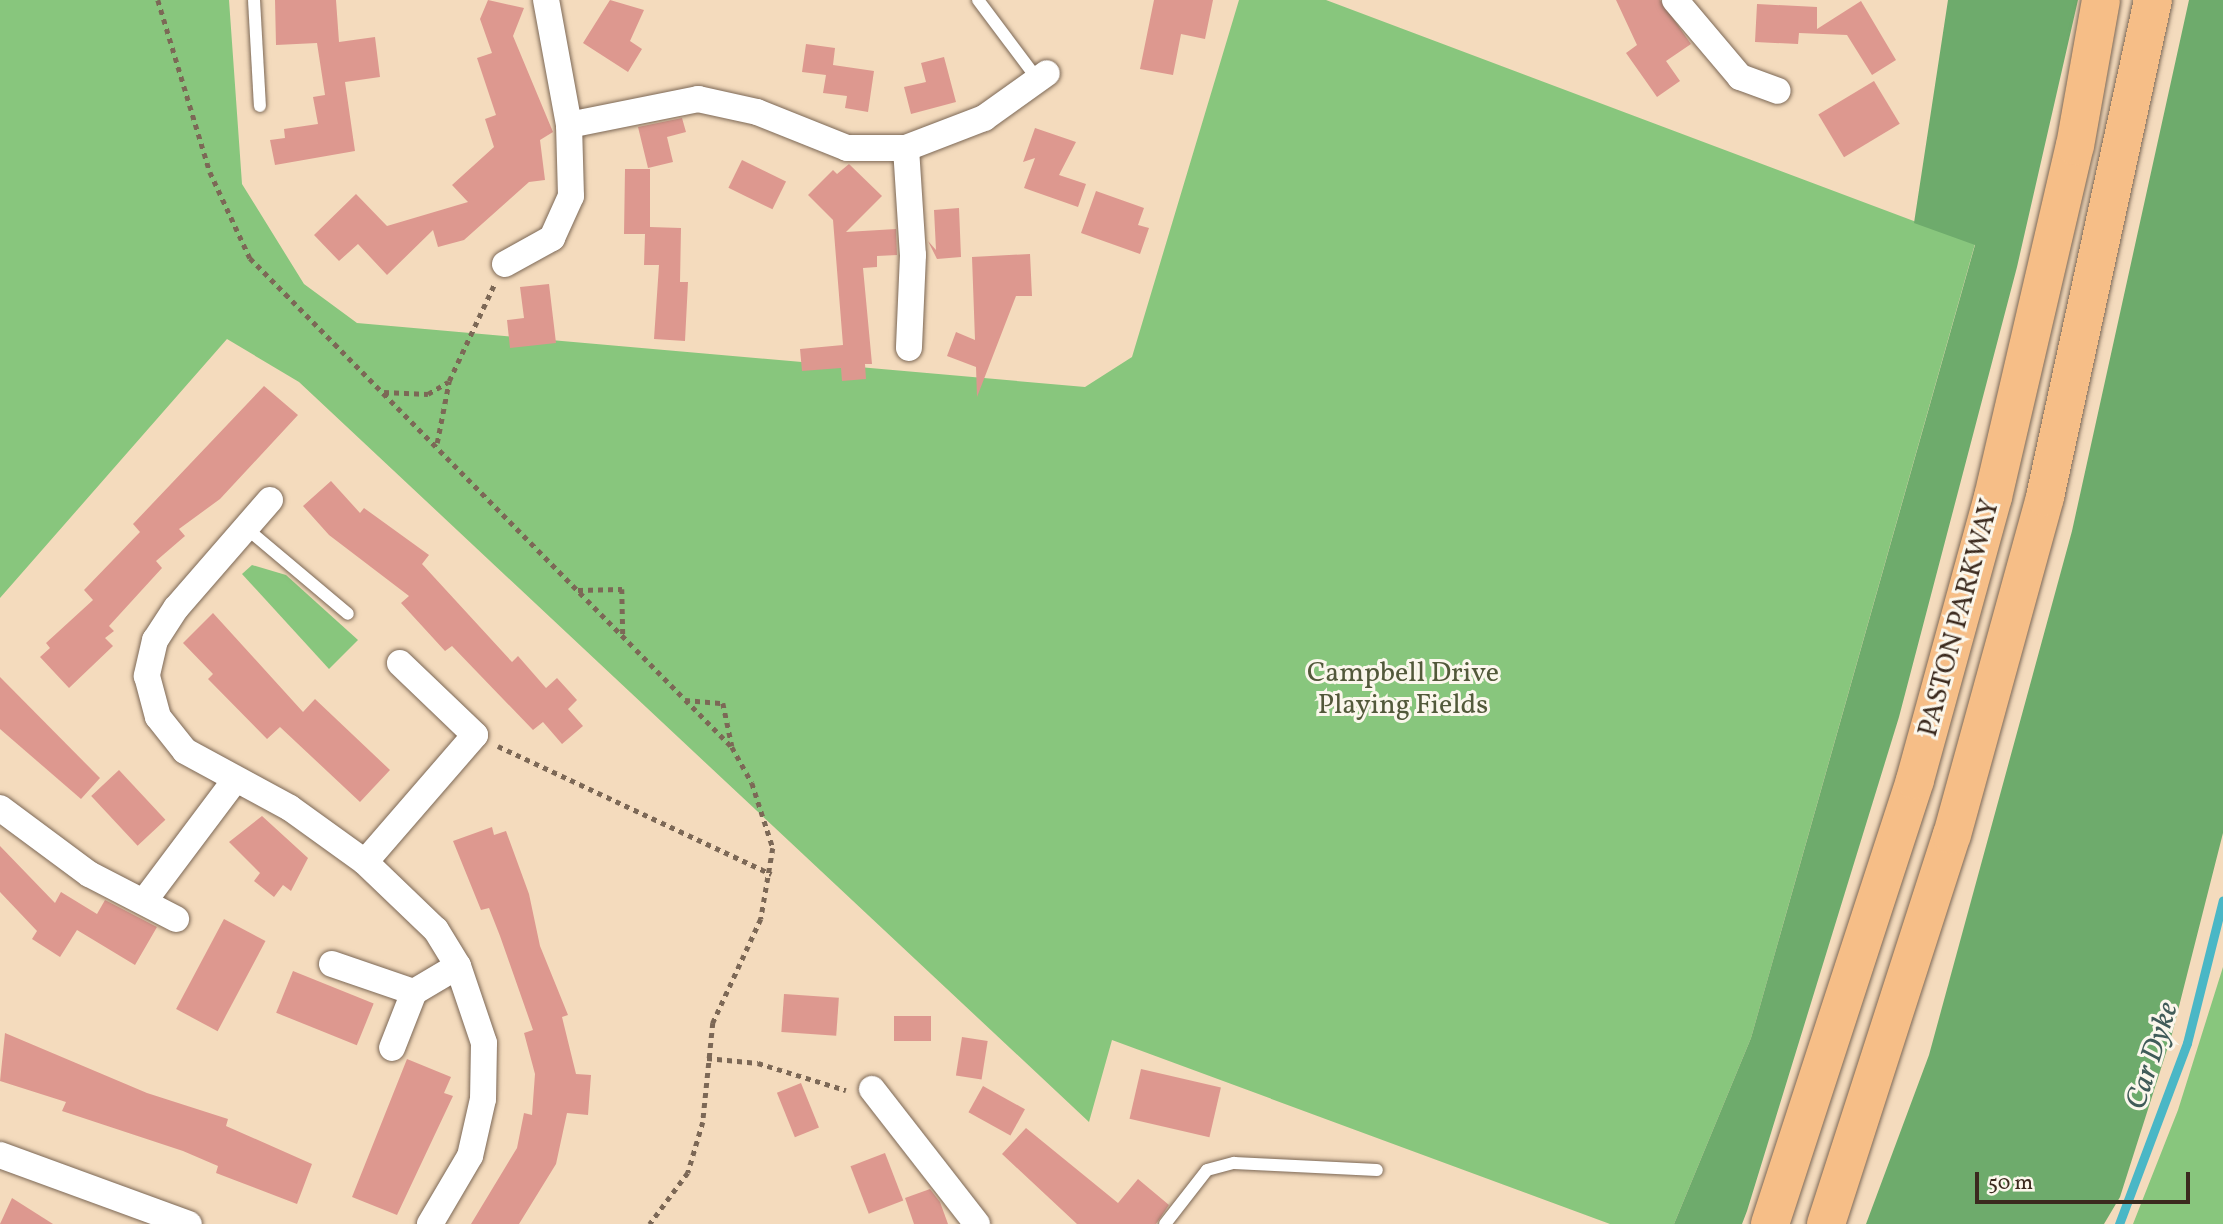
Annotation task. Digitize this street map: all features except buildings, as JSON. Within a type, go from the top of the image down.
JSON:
[{"type":"highway","name":"PASTON PARKWAY","points":[[1770,1224],[1916,780],[1993,497],[2076,146],[2101,0]]},
{"type":"highway","name":"PASTON PARKWAY","points":[[1826,1224],[1952,835],[2045,497],[2153,0]]},
{"type":"street","points":[[505,264],[552,238],[571,196],[569,125],[546,0]]},
{"type":"street","points":[[1675,0],[1740,77],[1778,90]]},
{"type":"street","points":[[569,125],[698,99],[757,112],[847,148],[906,148],[951,135],[1043,76]]},
{"type":"street","points":[[906,148],[913,255],[909,348]]},
{"type":"street","points":[[270,500],[176,608],[155,640],[147,677],[158,717],[185,751],[290,808],[365,862],[436,930],[458,966],[484,1043],[483,1099],[470,1156],[430,1224]]},
{"type":"street","points":[[365,862],[475,735],[400,663]]},
{"type":"street","points":[[145,900],[235,780]]},
{"type":"street","points":[[0,807],[89,874],[145,900],[176,919]]},
{"type":"street","points":[[332,964],[414,992]]},
{"type":"street","points":[[392,1048],[414,992],[458,966]]},
{"type":"street","points":[[872,1089],[978,1224]]},
{"type":"street","points":[[0,1155],[189,1224]]},
{"type":"lane","points":[[254,0],[260,106]]},
{"type":"lane","points":[[978,0],[1043,76]]},
{"type":"lane","points":[[246,528],[348,614]]},
{"type":"lane","points":[[1165,1224],[1207,1170],[1234,1163],[1377,1171]]},
{"type":"path","points":[[158,0],[210,172],[250,258],[437,444],[732,747]]},
{"type":"path","points":[[437,444],[449,381],[505,264]]},
{"type":"path","points":[[383,392],[428,394],[449,381]]},
{"type":"path","points":[[578,590],[622,589],[623,636]]},
{"type":"path","points":[[650,1224],[688,1173],[703,1122],[707,1058],[731,977],[761,919],[771,874],[769,828],[732,747],[723,703],[685,700]]},
{"type":"path","points":[[475,735],[771,874]]},
{"type":"path","points":[[707,1058],[758,1063],[862,1095],[872,1089]]},
{"type":"green space","name":"Campbell Drive Playing Fields","points":[[0,0],[229,0],[242,184],[304,284],[357,323],[1085,387],[1132,357],[1239,0],[1326,0],[1975,244],[1751,1038],[1674,1224],[1610,1224],[1112,1040],[1089,1122],[299,382],[227,339],[0,598]]},
{"type":"green space","points":[[1948,0],[2078,0],[2017,267],[1899,717],[1747,1211],[1742,1224],[1674,1224],[1751,1038],[1975,245],[1914,223]]},
{"type":"green space","points":[[2189,0],[2223,0],[2223,833],[2172,1034],[2120,1197],[2104,1224],[1866,1224],[1929,1055],[2072,531]]},
{"type":"green space","points":[[252,565],[286,575],[358,640],[329,669],[242,574]]},
{"type":"green space","points":[[2223,967],[2223,1224],[2133,1224],[2178,1110]]},
{"type":"waterway","name":"Car Dyke","points":[[2119,1224],[2187,1043],[2223,900]]}]
